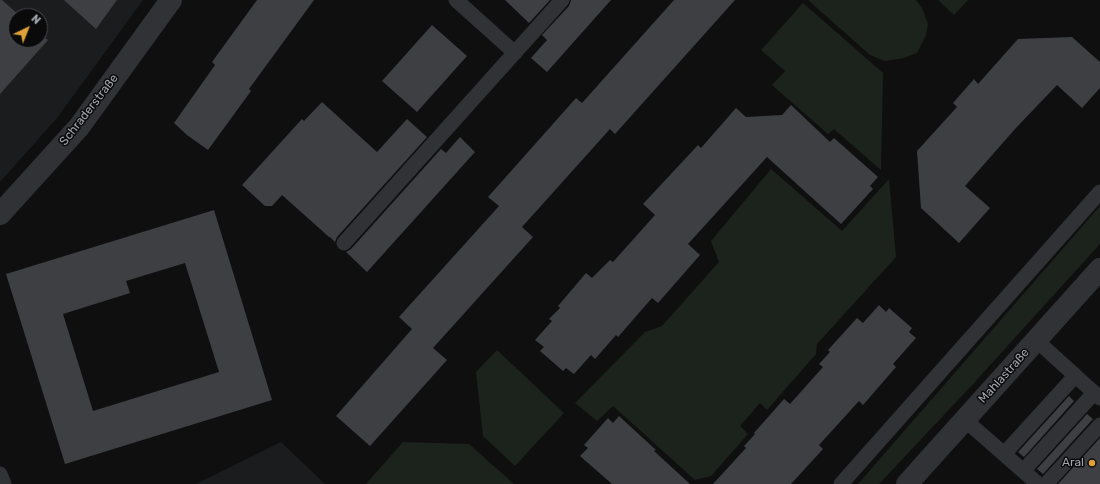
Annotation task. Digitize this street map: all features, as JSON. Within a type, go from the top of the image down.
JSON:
[{"type":"street","name":"Schraderstraße","points":[[0,214],[79,127],[171,0]]},
{"type":"street","name":"Mahlastraße","points":[[907,484],[1100,269]]},
{"type":"lane","points":[[456,0],[515,53]]},
{"type":"lane","points":[[344,243],[562,0]]},
{"type":"lane","points":[[840,484],[1100,192]]},
{"type":"lane","points":[[1023,471],[1097,395],[1036,340]]},
{"type":"lane","points":[[1004,454],[1075,376]]},
{"type":"lane","points":[[965,420],[1038,484]]},
{"type":"lane","points":[[1046,484],[1100,425]]},
{"type":"lane","points":[[0,474],[4,484]]},
{"type":"shaded area","points":[[0,0],[143,0],[57,118],[0,182]]},
{"type":"shaded area","points":[[808,0],[916,0],[922,8],[928,24],[926,35],[917,53],[904,58],[885,61],[870,55]]},
{"type":"shaded area","points":[[938,0],[968,0],[954,15]]},
{"type":"shaded area","points":[[803,3],[883,73],[881,170],[834,129],[828,134],[772,85],[785,71],[761,50]]},
{"type":"shaded area","points":[[771,169],[842,231],[889,179],[896,257],[817,344],[816,354],[767,410],[760,403],[740,426],[748,434],[711,476],[695,480],[613,406],[597,421],[575,403],[645,332],[662,326],[719,262],[711,241]]},
{"type":"shaded area","points":[[1100,206],[1100,244],[973,384],[879,484],[858,484]]},
{"type":"shaded area","points":[[497,350],[564,413],[515,466],[483,436],[476,372]]},
{"type":"shaded area","points":[[281,442],[325,484],[196,484]]},
{"type":"shaded area","points":[[403,442],[469,444],[514,484],[366,484]]},
{"type":"building","points":[[0,0],[2,0],[11,8],[8,8],[8,48],[41,48],[0,94]]},
{"type":"building","points":[[64,0],[117,0],[96,29]]},
{"type":"building","points":[[257,0],[314,0],[249,89],[251,91],[208,150],[187,135],[174,123],[215,65],[212,62]]},
{"type":"building","points":[[505,0],[550,0],[529,23]]},
{"type":"building","points":[[571,0],[611,0],[547,72],[531,58],[547,40],[542,35],[569,6]]},
{"type":"building","points":[[674,0],[735,0],[615,134],[610,129],[522,227],[533,237],[433,348],[447,360],[370,446],[336,416],[412,329],[399,317],[499,206],[488,197],[576,98],[582,103]]},
{"type":"building","points":[[432,25],[467,56],[417,112],[382,81]]},
{"type":"building","points":[[1072,37],[1100,62],[1100,88],[1082,108],[1057,85],[1015,129],[965,186],[990,208],[959,243],[921,208],[917,151],[957,107],[953,103],[974,79],[978,84],[1018,39]]},
{"type":"building","points":[[322,102],[377,152],[407,119],[427,137],[337,237],[335,242],[282,195],[272,206],[265,206],[242,185],[302,119],[304,121]]},
{"type":"building","points":[[791,105],[830,142],[834,138],[878,177],[870,186],[873,189],[841,224],[767,157],[688,244],[700,255],[658,303],[652,298],[618,337],[616,335],[595,359],[591,355],[574,374],[566,368],[563,371],[540,351],[544,347],[535,340],[552,321],[549,319],[560,308],[558,306],[586,273],[592,278],[610,260],[613,262],[655,215],[643,204],[698,145],[701,148],[736,108],[746,117],[782,115]]},
{"type":"building","points":[[460,137],[475,152],[367,272],[346,252],[351,249],[441,149],[446,153]]},
{"type":"building","points":[[214,210],[272,400],[65,464],[6,274]],"holes":[[[185,263],[219,372],[93,411],[63,314],[130,293],[126,281]]]},
{"type":"building","points":[[879,305],[886,312],[889,308],[912,328],[909,332],[916,338],[893,364],[896,367],[863,405],[859,401],[819,445],[823,449],[791,484],[713,484],[746,448],[744,446],[755,434],[754,433],[784,399],[790,404],[823,367],[819,364],[830,352],[828,350],[857,318],[863,323]]},
{"type":"building","points":[[1069,396],[1074,401],[1024,457],[1018,452]]},
{"type":"building","points":[[1087,414],[1093,419],[1043,474],[1037,469]]},
{"type":"building","points":[[619,416],[690,484],[612,484],[580,456],[588,448],[584,445],[608,418],[613,423]]},
{"type":"building","name":"Aral","points":[[1100,438],[1100,484],[1058,484]]},
{"type":"place","name":"Aral","points":[[1092,463]]}]
